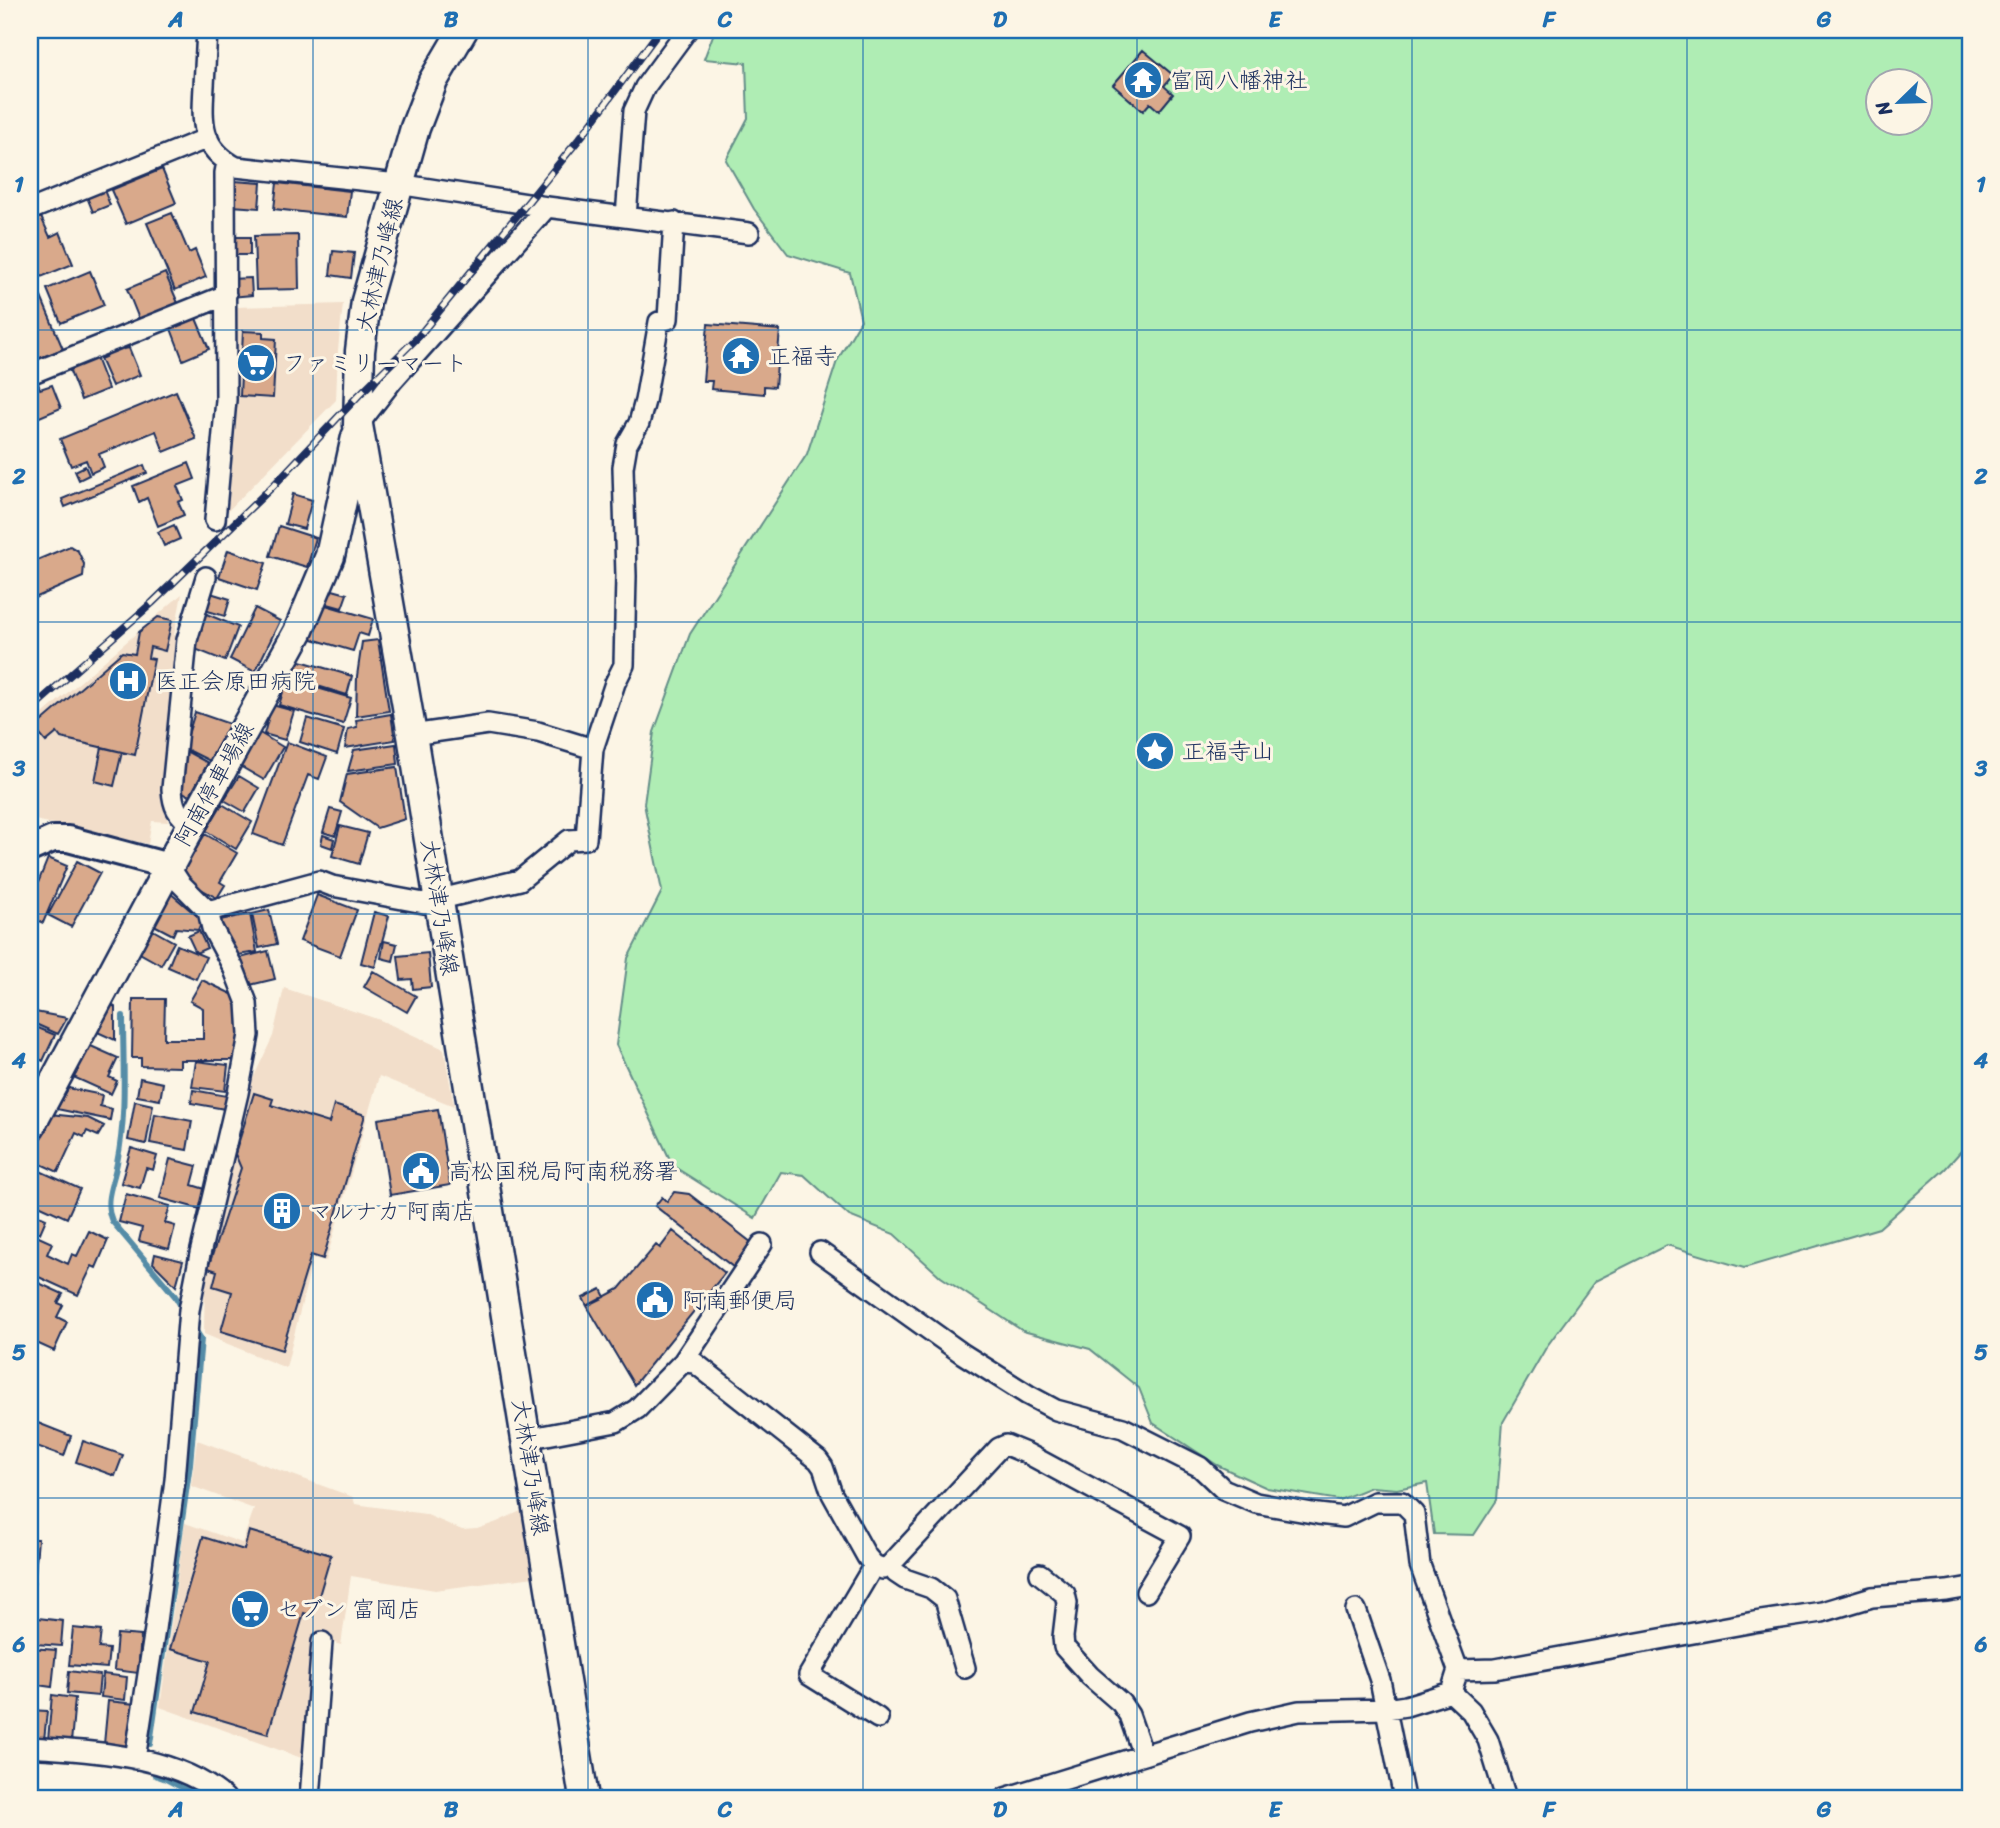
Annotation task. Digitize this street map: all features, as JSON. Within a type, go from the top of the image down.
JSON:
[{"type":"main road","name":"大林津乃峰線","points":[[463,30],[433,81],[415,128],[366,300],[360,351],[358,425],[412,735],[584,1798]]},
{"type":"main road","name":"阿南停車場線","points":[[30,1128],[169,866],[298,632],[330,556],[358,425]]},
{"type":"street","points":[[207,30],[202,122],[213,149],[236,167],[398,184],[547,207],[750,233]]},
{"type":"street","points":[[625,217],[634,111],[645,88],[687,30]]},
{"type":"street","points":[[30,210],[208,138]]},
{"type":"street","points":[[215,520],[226,400],[224,249],[227,162]]},
{"type":"street","points":[[358,425],[394,380],[547,207]]},
{"type":"street","points":[[208,911],[319,881],[332,886],[424,903],[520,880],[569,840],[586,839],[593,749],[624,664],[626,576],[623,467],[627,444],[639,423],[645,401],[659,322],[668,319],[674,222]]},
{"type":"street","points":[[30,374],[226,295]]},
{"type":"street","points":[[192,825],[182,818],[173,805],[172,789],[187,640],[206,577]]},
{"type":"street","points":[[412,735],[488,724],[538,732],[593,749]]},
{"type":"street","points":[[30,849],[53,839],[68,839],[169,866],[180,883],[208,911],[212,928],[233,967],[247,1003],[248,1035],[238,1093],[200,1254],[189,1318],[174,1480],[135,1759]]},
{"type":"street","points":[[526,1440],[616,1422],[637,1409],[683,1363],[762,1244]]},
{"type":"street","points":[[820,1252],[963,1354],[1028,1395],[1056,1410],[1123,1428],[1200,1467],[1223,1489],[1256,1503],[1344,1517],[1375,1502],[1402,1502],[1414,1514],[1420,1565],[1458,1670],[1451,1692]]},
{"type":"street","points":[[683,1363],[695,1363],[818,1460],[832,1494],[867,1557],[905,1579],[931,1588],[945,1600],[965,1668]]},
{"type":"street","points":[[878,1718],[809,1675],[882,1565],[999,1448],[1006,1445],[1028,1454],[1180,1536],[1146,1592]]},
{"type":"street","points":[[1040,1574],[1065,1594],[1067,1602],[1064,1647],[1090,1676],[1121,1703],[1129,1715],[1143,1755]]},
{"type":"street","points":[[1458,1670],[1495,1669],[1822,1612],[1871,1597],[1970,1587]]},
{"type":"street","points":[[1356,1610],[1380,1680],[1404,1798]]},
{"type":"street","points":[[310,1798],[322,1642]]},
{"type":"street","points":[[1005,1798],[1250,1722],[1299,1712],[1387,1709],[1451,1692]]},
{"type":"street","points":[[1451,1692],[1471,1711],[1488,1740],[1506,1798]]},
{"type":"street","points":[[30,1747],[96,1752],[135,1759],[172,1769],[210,1785],[225,1798]]},
{"type":"shaded area","points":[[343,304],[336,400],[225,514],[235,399],[234,307]]},
{"type":"shaded area","name":"医正会原田病院","points":[[182,594],[174,635],[179,637],[163,795],[168,822],[152,821],[148,844],[30,819],[30,725]]},
{"type":"shaded area","points":[[284,988],[380,1020],[444,1049],[454,1106],[379,1076],[326,1261],[313,1258],[286,1368],[204,1334],[205,1269],[250,1085],[273,1036]]},
{"type":"shaded area","points":[[197,1440],[353,1497],[355,1504],[425,1514],[462,1530],[477,1529],[523,1510],[534,1577],[435,1590],[351,1576],[341,1645],[328,1641],[307,1760],[160,1707],[185,1523],[242,1543],[254,1509],[191,1486]]},
{"type":"green space","points":[[715,30],[1970,30],[1970,1141],[1945,1169],[1879,1228],[1744,1268],[1667,1245],[1595,1281],[1547,1346],[1503,1422],[1497,1500],[1474,1535],[1434,1534],[1427,1483],[1397,1489],[1371,1487],[1339,1500],[1267,1488],[1217,1465],[1153,1423],[1139,1388],[1090,1349],[1023,1331],[941,1277],[894,1234],[849,1216],[804,1175],[781,1172],[755,1218],[673,1166],[616,1045],[628,958],[662,891],[644,804],[654,732],[690,634],[807,454],[837,361],[861,320],[850,273],[788,254],[754,209],[726,160],[748,118],[746,63],[704,59]]},
{"type":"building","name":"富岡八幡神社","points":[[1143,50],[1173,75],[1164,86],[1173,94],[1159,111],[1150,103],[1143,111],[1113,85]]},
{"type":"building","points":[[162,169],[176,203],[126,224],[111,190]]},
{"type":"building","points":[[234,181],[261,183],[259,208],[232,206]]},
{"type":"building","points":[[277,183],[350,191],[347,217],[274,209]]},
{"type":"building","points":[[104,190],[110,205],[93,212],[87,197]]},
{"type":"building","points":[[172,213],[189,253],[195,250],[206,277],[175,290],[147,223]]},
{"type":"building","points":[[41,217],[50,237],[60,232],[73,264],[41,277],[30,250],[30,222]]},
{"type":"building","points":[[298,235],[299,289],[256,290],[254,236]]},
{"type":"building","points":[[233,237],[250,237],[250,255],[233,255]]},
{"type":"building","points":[[333,251],[354,253],[351,278],[330,275]]},
{"type":"building","points":[[90,271],[104,305],[61,323],[47,289]]},
{"type":"building","points":[[165,273],[178,303],[139,319],[127,289]]},
{"type":"building","points":[[251,278],[252,295],[231,297],[230,279]]},
{"type":"building","points":[[41,297],[63,349],[30,362],[30,301]]},
{"type":"building","points":[[195,316],[209,349],[183,360],[170,326]]},
{"type":"building","name":"正福寺","points":[[708,324],[780,330],[775,387],[764,386],[764,394],[711,389],[712,381],[703,381]]},
{"type":"building","points":[[243,331],[263,332],[263,338],[276,339],[273,398],[240,396]]},
{"type":"building","points":[[121,342],[124,349],[129,348],[140,375],[112,386],[100,359],[105,357],[101,350]]},
{"type":"building","points":[[96,358],[108,389],[81,400],[69,369]]},
{"type":"building","points":[[38,383],[40,389],[52,385],[61,408],[30,421],[30,387]]},
{"type":"building","points":[[176,391],[196,439],[164,452],[156,431],[99,454],[104,467],[91,473],[86,460],[71,466],[60,439]]},
{"type":"building","points":[[189,463],[195,479],[177,486],[183,500],[178,502],[184,515],[158,526],[147,498],[139,502],[133,486]]},
{"type":"building","points":[[144,465],[147,473],[65,507],[62,499]]},
{"type":"building","points":[[85,466],[89,475],[79,480],[75,471]]},
{"type":"building","points":[[293,494],[312,500],[304,529],[285,524]]},
{"type":"building","points":[[174,525],[180,539],[164,546],[158,532]]},
{"type":"building","points":[[279,526],[316,538],[307,567],[270,556]]},
{"type":"building","points":[[70,546],[78,551],[84,564],[83,577],[30,600],[30,563]]},
{"type":"building","points":[[228,550],[266,563],[257,590],[219,577]]},
{"type":"building","points":[[329,589],[347,594],[342,608],[324,603]]},
{"type":"building","points":[[207,592],[230,599],[225,616],[201,609]]},
{"type":"building","points":[[319,603],[373,619],[368,636],[359,633],[353,651],[309,638]]},
{"type":"building","points":[[255,608],[280,621],[255,672],[230,659]]},
{"type":"building","points":[[204,613],[238,627],[225,661],[195,649]]},
{"type":"building","points":[[158,617],[172,620],[165,651],[150,647],[148,658],[154,659],[135,755],[61,738],[57,733],[46,742],[34,728],[122,652],[135,654],[139,632]]},
{"type":"building","points":[[378,640],[389,711],[356,716],[357,676],[362,642]]},
{"type":"building","points":[[294,659],[352,676],[347,695],[288,677]]},
{"type":"building","points":[[287,679],[351,698],[343,724],[279,705]]},
{"type":"building","points":[[272,705],[294,711],[285,740],[264,734]]},
{"type":"building","points":[[195,712],[230,724],[210,761],[184,748]]},
{"type":"building","points":[[391,714],[395,740],[345,748],[348,729],[357,727],[356,720]]},
{"type":"building","points":[[307,718],[344,729],[337,754],[300,742]]},
{"type":"building","points":[[258,732],[283,747],[264,780],[238,765]]},
{"type":"building","points":[[287,742],[327,757],[319,779],[308,775],[282,845],[253,834]]},
{"type":"building","points":[[396,744],[398,764],[348,771],[354,750]]},
{"type":"building","points":[[102,747],[122,752],[114,786],[95,781]]},
{"type":"building","points":[[184,750],[208,763],[190,796],[178,789]]},
{"type":"building","points":[[397,767],[405,819],[377,828],[340,802],[347,774]]},
{"type":"building","points":[[239,776],[259,788],[245,812],[224,800]]},
{"type":"building","points":[[222,804],[252,822],[236,849],[206,831]]},
{"type":"building","points":[[330,809],[342,812],[335,836],[323,832]]},
{"type":"building","points":[[340,826],[368,833],[359,864],[332,856]]},
{"type":"building","points":[[205,834],[237,853],[220,882],[225,885],[217,898],[189,882],[184,869]]},
{"type":"building","points":[[323,835],[334,839],[332,848],[321,844]]},
{"type":"building","points":[[48,858],[67,866],[43,923],[30,917],[30,903]]},
{"type":"building","points":[[77,861],[100,873],[71,927],[48,915]]},
{"type":"building","points":[[169,892],[202,920],[198,930],[176,928],[173,935],[152,924]]},
{"type":"building","points":[[317,895],[357,910],[340,956],[300,941]]},
{"type":"building","points":[[269,910],[277,944],[259,948],[252,914]]},
{"type":"building","points":[[374,912],[389,916],[375,967],[361,963]]},
{"type":"building","points":[[250,914],[257,952],[232,956],[215,921]]},
{"type":"building","points":[[151,929],[174,942],[161,965],[138,952]]},
{"type":"building","points":[[199,931],[207,948],[196,953],[188,936]]},
{"type":"building","points":[[384,941],[397,944],[393,961],[381,958]]},
{"type":"building","points":[[177,945],[206,957],[196,979],[168,967]]},
{"type":"building","points":[[268,951],[275,979],[250,985],[246,970],[239,972],[236,959]]},
{"type":"building","points":[[428,953],[431,987],[413,989],[412,979],[401,980],[398,956]]},
{"type":"building","points":[[373,971],[416,996],[407,1012],[364,987]]},
{"type":"building","points":[[202,980],[238,997],[240,1060],[180,1060],[180,1067],[141,1066],[141,1058],[132,1058],[133,999],[165,999],[164,1039],[203,1039],[203,1008],[190,1001]]},
{"type":"building","points":[[108,1003],[115,1007],[115,1040],[93,1030]]},
{"type":"building","points":[[30,1011],[67,1018],[58,1034],[31,1022],[30,1026]]},
{"type":"building","points":[[31,1025],[55,1035],[43,1061],[30,1055]]},
{"type":"building","points":[[84,1043],[118,1058],[109,1077],[117,1081],[111,1094],[69,1075]]},
{"type":"building","points":[[196,1061],[228,1065],[225,1091],[192,1087]]},
{"type":"building","points":[[140,1078],[163,1083],[160,1100],[137,1096]]},
{"type":"building","points":[[68,1088],[102,1095],[100,1106],[112,1109],[110,1120],[57,1109]]},
{"type":"building","points":[[193,1090],[227,1096],[225,1109],[191,1103]]},
{"type":"building","name":"マルナカ 阿南店","points":[[254,1093],[273,1099],[271,1105],[329,1123],[334,1105],[365,1115],[323,1259],[311,1255],[282,1350],[221,1331],[232,1292],[213,1286],[217,1271],[208,1268],[241,1168],[235,1154]]},
{"type":"building","points":[[135,1101],[153,1105],[146,1144],[128,1140]]},
{"type":"building","points":[[438,1109],[450,1185],[390,1195],[378,1119]]},
{"type":"building","points":[[49,1114],[88,1118],[104,1126],[98,1136],[87,1131],[84,1137],[76,1133],[58,1172],[30,1159]]},
{"type":"building","points":[[155,1114],[192,1121],[187,1150],[150,1143]]},
{"type":"building","points":[[131,1148],[157,1156],[153,1170],[146,1168],[140,1188],[121,1183]]},
{"type":"building","points":[[170,1159],[197,1166],[192,1185],[205,1189],[200,1209],[160,1198]]},
{"type":"building","points":[[31,1167],[80,1189],[67,1218],[30,1201]]},
{"type":"building","points":[[674,1192],[689,1194],[752,1243],[733,1267],[655,1206],[662,1197],[667,1202]]},
{"type":"building","points":[[126,1194],[170,1206],[165,1223],[175,1226],[169,1249],[139,1241],[142,1228],[119,1222]]},
{"type":"building","points":[[30,1212],[46,1219],[40,1233],[30,1228]]},
{"type":"building","points":[[89,1231],[108,1240],[96,1268],[92,1266],[78,1295],[30,1273],[30,1233],[52,1243],[47,1254],[68,1264],[72,1254],[77,1256]]},
{"type":"building","points":[[673,1231],[725,1273],[634,1385],[587,1306],[619,1289],[656,1245],[660,1248]]},
{"type":"building","points":[[155,1254],[183,1261],[176,1286],[153,1263]]},
{"type":"building","points":[[30,1279],[63,1294],[58,1303],[63,1305],[57,1317],[67,1322],[54,1351],[30,1340]]},
{"type":"building","points":[[601,1289],[605,1297],[587,1306],[583,1298]]},
{"type":"building","points":[[38,1423],[71,1436],[64,1456],[31,1444]]},
{"type":"building","points":[[83,1441],[123,1455],[115,1476],[76,1462]]},
{"type":"building","points":[[249,1531],[331,1555],[313,1616],[304,1613],[268,1734],[195,1712],[210,1661],[170,1649],[203,1537],[244,1550]]},
{"type":"building","points":[[30,1539],[38,1539],[34,1585],[30,1585]]},
{"type":"building","points":[[38,1618],[63,1621],[61,1646],[36,1644]]},
{"type":"building","points":[[73,1628],[101,1631],[99,1648],[109,1649],[107,1668],[69,1665]]},
{"type":"building","points":[[117,1634],[141,1636],[138,1673],[114,1670]]},
{"type":"building","points":[[31,1648],[56,1650],[52,1687],[30,1684]]},
{"type":"building","points":[[69,1671],[100,1675],[98,1696],[67,1693]]},
{"type":"building","points":[[103,1674],[127,1677],[125,1700],[101,1697]]},
{"type":"building","points":[[52,1695],[75,1698],[71,1743],[48,1740]]},
{"type":"building","points":[[108,1701],[135,1704],[130,1747],[104,1744]]},
{"type":"building","points":[[30,1710],[47,1711],[44,1740],[30,1738]]},
{"type":"waterway","points":[[123,1016],[122,1127],[110,1192],[109,1213],[112,1221],[175,1296],[184,1311]]},
{"type":"waterway","points":[[150,1744],[190,1464],[201,1339],[193,1326]]},
{"type":"waterway","points":[[155,1775],[202,1798]]},
{"type":"railway","points":[[30,710],[152,603],[273,486],[418,337],[584,133],[660,30]]},
{"type":"place","name":"富岡八幡神社","points":[[1143,80]]},
{"type":"place","name":"正福寺","points":[[741,356]]},
{"type":"place","name":"ファミリーマート","points":[[256,363]]},
{"type":"place","name":"医正会原田病院","points":[[128,681]]},
{"type":"place","name":"正福寺山","points":[[1155,751]]},
{"type":"place","name":"高松国税局阿南税務署","points":[[421,1171]]},
{"type":"place","name":"マルナカ 阿南店","points":[[282,1211]]},
{"type":"place","name":"阿南郵便局","points":[[655,1300]]},
{"type":"place","name":"セブン 富岡店","points":[[250,1609]]}]
